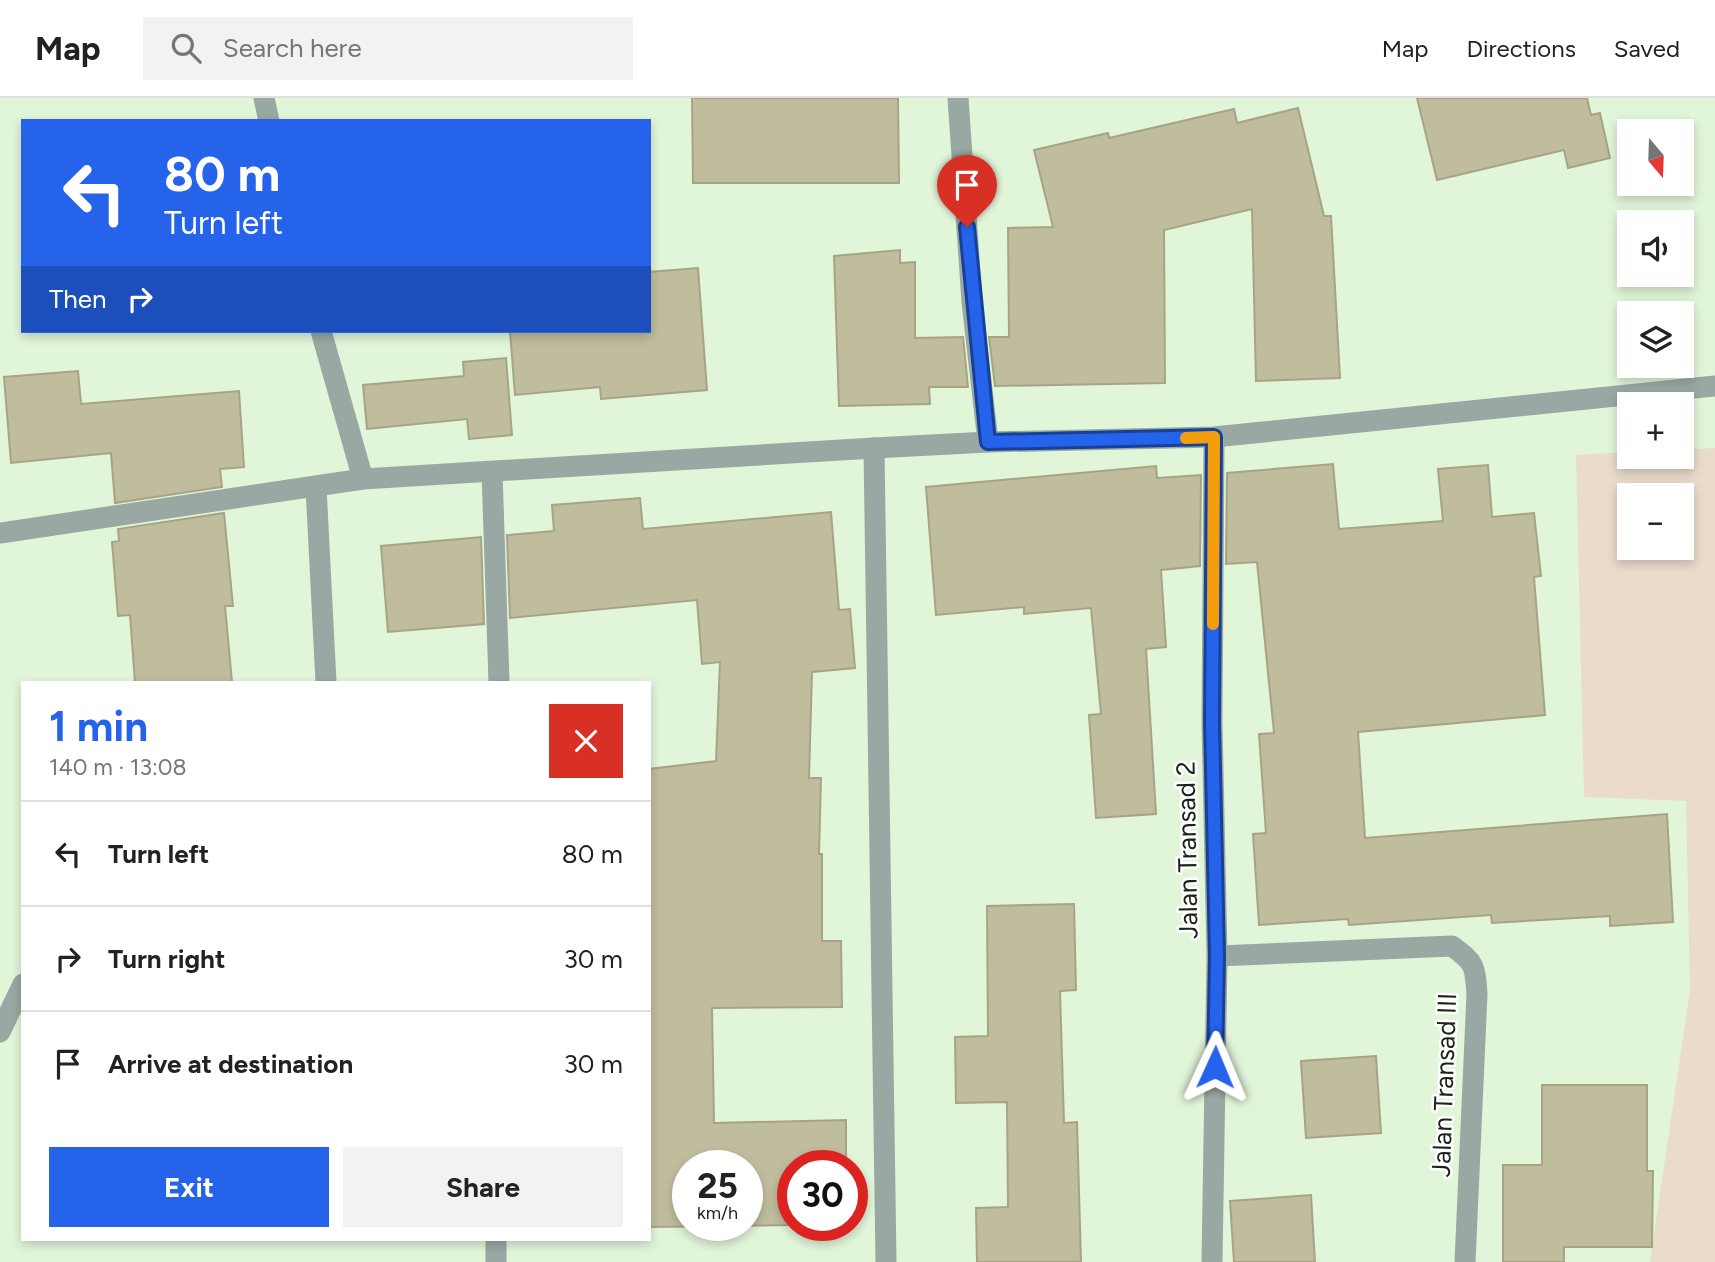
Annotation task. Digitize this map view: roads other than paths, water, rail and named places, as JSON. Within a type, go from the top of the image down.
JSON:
[{"type":"street","points":[[264,98],[269,119]]},
{"type":"street","points":[[958,98],[972,302],[988,442]]},
{"type":"street","points":[[322,333],[363,479]]},
{"type":"street","points":[[0,533],[363,479],[988,442],[1214,437],[1715,386]]},
{"type":"street","name":"Jalan Transad 2","points":[[1212,1262],[1217,956],[1212,722],[1214,437]]},
{"type":"street","points":[[874,448],[886,1262]]},
{"type":"street","points":[[492,471],[499,681]]},
{"type":"street","points":[[316,487],[326,681]]},
{"type":"street","name":"Jalan Transad III","points":[[1217,956],[1452,946],[1471,960],[1477,994],[1465,1262]]},
{"type":"street","points":[[0,1032],[21,988]]},
{"type":"street","points":[[496,1241],[496,1262]]}]
